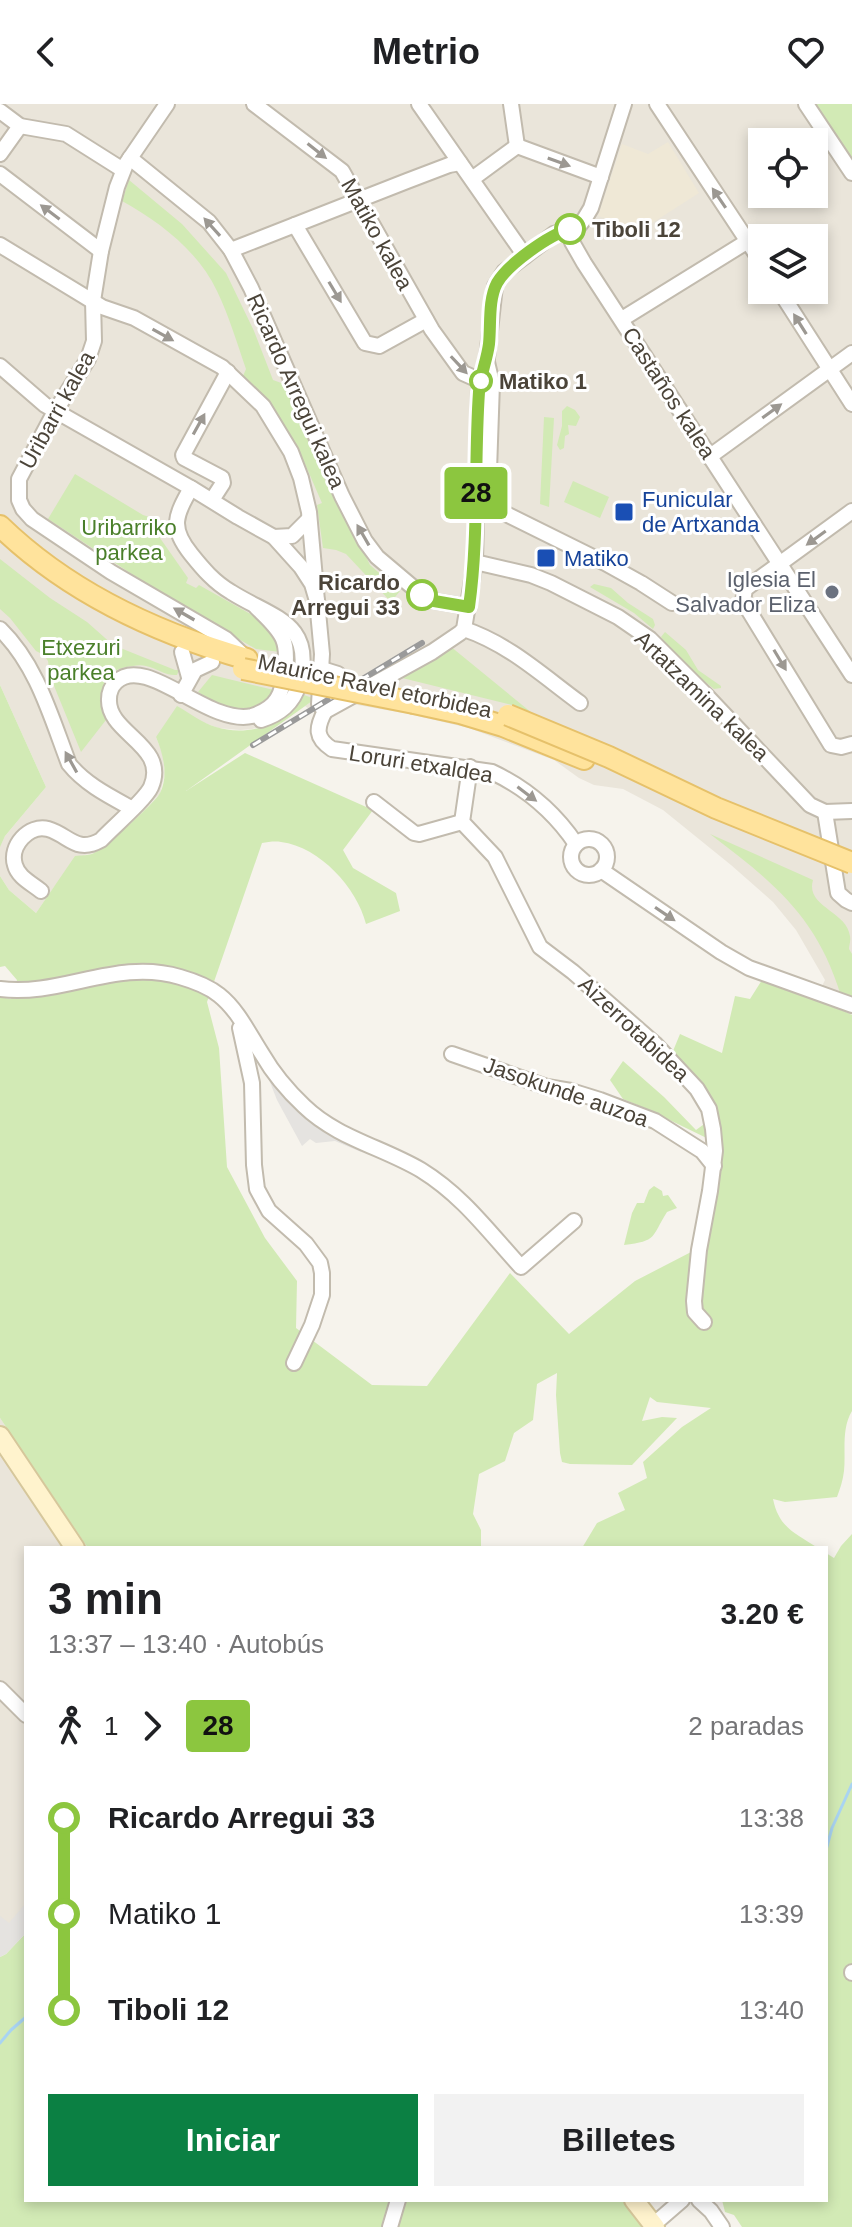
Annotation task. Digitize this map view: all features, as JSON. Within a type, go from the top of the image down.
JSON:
[{"type":"main road","name":"Maurice Ravel etorbidea","points":[[0,526],[60,575],[116,610],[182,640],[245,664],[503,726],[852,876]]},
{"type":"main road","name":"Maurice Ravel etorbidea","points":[[0,540],[19,559],[74,597],[137,632],[182,652],[212,662],[245,664],[416,691],[508,715],[609,757],[716,808],[852,863]]},
{"type":"street","name":"Uribarri kalea","points":[[167,104],[127,164],[116,191],[101,251],[93,301],[94,341],[88,359],[22,470],[18,485],[19,500],[32,519],[111,572],[226,639],[245,664]]},
{"type":"street","name":"Matiko kalea","points":[[254,104],[342,171],[426,320],[463,373],[481,381]]},
{"type":"street","points":[[419,104],[525,256]]},
{"type":"street","points":[[511,104],[517,146]]},
{"type":"street","points":[[0,245],[102,307],[134,318],[228,372],[263,406],[291,452],[309,512],[321,630],[319,704],[325,711],[432,652],[464,629],[475,562],[481,381],[487,360],[495,286],[504,272],[525,256],[558,232],[578,227],[585,218],[624,104]]},
{"type":"street","points":[[622,319],[748,241],[657,104]]},
{"type":"street","points":[[806,104],[852,173]]},
{"type":"street","points":[[0,111],[20,126],[0,154]]},
{"type":"street","name":"Ricardo Arregui kalea","points":[[20,126],[66,134],[127,164],[209,222],[231,250],[251,288],[342,496],[365,541],[377,557],[422,595],[434,601],[469,607]]},
{"type":"street","points":[[472,179],[517,146]]},
{"type":"street","points":[[517,146],[601,177]]},
{"type":"street","points":[[231,250],[460,163]]},
{"type":"street","points":[[0,174],[101,251]]},
{"type":"street","points":[[295,225],[365,343],[379,346],[426,320]]},
{"type":"street","name":"Castaños kalea","points":[[568,230],[572,242],[709,457],[852,675]]},
{"type":"street","points":[[788,304],[852,404]]},
{"type":"street","points":[[709,457],[852,353]]},
{"type":"street","points":[[487,360],[492,383],[490,504],[605,563],[672,603]]},
{"type":"street","points":[[0,366],[45,405],[274,537],[301,567],[312,584],[317,601]]},
{"type":"street","points":[[212,500],[223,483],[222,478],[183,455],[228,372]]},
{"type":"street","points":[[41,891],[21,876],[15,867],[15,849],[26,835],[47,829],[81,845],[94,844],[150,788],[152,760],[111,712],[109,695],[112,687],[124,676],[140,674],[149,677],[231,722],[248,723],[272,716],[284,709],[295,696],[303,666],[297,636],[277,616],[256,607],[212,579],[186,548],[175,525],[191,488]]},
{"type":"street","points":[[852,511],[743,593],[746,608],[831,745],[841,747],[852,744]]},
{"type":"street","points":[[274,537],[292,536],[309,519]]},
{"type":"street","name":"Artatzamina kalea","points":[[475,562],[551,583],[618,617],[650,639],[810,805],[825,812]]},
{"type":"street","points":[[0,629],[25,660],[43,694],[69,764],[91,784],[131,808]]},
{"type":"street","points":[[464,629],[504,646],[580,703]]},
{"type":"street","points":[[182,652],[189,677]]},
{"type":"street","points":[[181,695],[189,677],[201,665],[212,662]]},
{"type":"street","points":[[322,669],[338,674],[347,691],[345,699]]},
{"type":"street","name":"Loruri etxaldea","points":[[325,711],[318,731],[321,740],[332,749],[492,772],[507,779],[553,816],[576,844]]},
{"type":"street","points":[[462,822],[470,767]]},
{"type":"street","name":"Loruri etxaldea","points":[[374,802],[414,833],[462,822]]},
{"type":"street","points":[[852,811],[825,812],[838,893],[852,903]]},
{"type":"street","name":"Aizerrotabidea","points":[[462,822],[495,857],[540,947],[655,1044],[697,1089],[709,1109],[714,1166],[699,1250],[694,1301],[695,1312],[704,1322]]},
{"type":"street","points":[[585,839],[601,843],[607,860],[601,870],[585,875],[575,869],[571,854],[576,844],[585,839]]},
{"type":"street","points":[[601,870],[749,968],[852,1005]]},
{"type":"street","points":[[0,989],[28,991],[130,971],[156,972],[199,984],[221,997],[240,1019],[282,1082],[315,1116],[351,1138],[405,1161],[458,1196],[521,1267],[574,1221]]},
{"type":"street","points":[[240,1019],[252,1083],[257,1189],[269,1211],[306,1244],[320,1263],[322,1273],[322,1295],[294,1363]]},
{"type":"street","name":"Jasokunde auzoa","points":[[452,1054],[547,1087],[600,1100],[655,1121],[702,1151],[714,1166]]},
{"type":"street","points":[[0,1436],[74,1546]]},
{"type":"street","points":[[0,1689],[24,1713]]},
{"type":"street","points":[[390,2227],[397,2202]]},
{"type":"street","points":[[636,2202],[658,2223],[680,2202]]},
{"type":"street","points":[[701,2202],[722,2227]]},
{"type":"shaded area","points":[[0,104],[852,104],[852,1015],[815,1000],[825,980],[796,930],[773,902],[663,810],[623,789],[594,785],[554,760],[469,728],[352,704],[326,706],[313,712],[305,706],[314,700],[299,706],[278,722],[252,729],[218,728],[205,723],[156,737],[163,755],[165,773],[160,794],[95,853],[85,855],[54,887],[36,913],[9,890],[0,876],[0,846],[46,787],[0,685]]},
{"type":"shaded area","points":[[668,142],[699,193],[635,234],[626,225],[598,216],[622,144],[648,154]]},
{"type":"shaded area","points":[[264,1067],[376,1154],[361,1152],[335,1141],[316,1143],[310,1139],[302,1146],[277,1100]]},
{"type":"shaded area","points":[[0,1418],[87,1546],[24,1546],[24,1935],[0,1957]]},
{"type":"shaded area","points":[[24,1905],[24,1935],[0,1957],[0,1916],[9,1923]]},
{"type":"green space","points":[[808,104],[852,104],[852,173],[828,135],[828,128],[823,128]]},
{"type":"green space","points":[[129,180],[182,224],[226,273],[273,380],[284,384],[370,565],[400,591],[391,602],[346,554],[323,548],[317,505],[322,503],[281,420],[243,376],[246,369],[217,291],[189,250],[150,218],[122,201]]},
{"type":"green space","points":[[567,406],[580,417],[576,426],[568,425],[569,434],[565,436],[564,448],[560,450],[557,445],[562,411]]},
{"type":"green space","points":[[544,417],[554,418],[549,507],[540,504]]},
{"type":"green space","name":"Uribarriko parkea","points":[[75,474],[143,515],[156,519],[160,538],[188,578],[186,583],[196,588],[199,585],[254,616],[273,632],[280,652],[256,649],[182,607],[48,519]]},
{"type":"green space","points":[[573,481],[609,497],[600,518],[564,502]]},
{"type":"green space","name":"Etxezuri parkea","points":[[0,559],[87,622],[113,645],[179,670],[177,675],[141,665],[111,674],[102,695],[106,720],[81,752],[50,676],[48,661],[0,609]]},
{"type":"green space","points":[[594,584],[611,588],[653,619],[653,629],[634,613],[590,587]]},
{"type":"green space","points":[[665,632],[686,650],[698,670],[721,688],[714,689],[679,658],[661,637]]},
{"type":"green space","points":[[450,646],[532,713],[512,705],[394,676]]},
{"type":"green space","points":[[212,675],[274,690],[257,707],[238,710],[198,692]]},
{"type":"green space","points":[[0,685],[46,787],[5,836],[0,847]]},
{"type":"green space","points":[[304,695],[315,699],[186,791],[245,753],[373,810],[343,850],[353,868],[396,893],[400,911],[366,924],[354,897],[335,871],[323,861],[295,845],[262,843],[207,1002],[219,1048],[227,1167],[265,1238],[297,1281],[296,1328],[372,1385],[427,1386],[510,1273],[569,1334],[635,1281],[693,1251],[714,1196],[723,1146],[623,1099],[610,1080],[623,1061],[696,1130],[718,1114],[673,1051],[680,1034],[722,1053],[735,996],[750,999],[762,980],[846,1012],[852,1015],[852,1411],[845,1433],[844,1474],[837,1497],[785,1502],[773,1499],[784,1523],[815,1546],[583,1546],[597,1523],[625,1510],[618,1493],[647,1478],[643,1462],[682,1427],[711,1408],[657,1402],[650,1397],[642,1421],[677,1418],[632,1465],[570,1464],[562,1462],[560,1453],[557,1373],[537,1384],[533,1420],[514,1433],[505,1461],[479,1474],[473,1514],[481,1530],[481,1546],[87,1546],[0,1418],[0,997],[11,999],[17,980],[5,966],[0,967],[0,876],[9,890],[36,913],[75,856],[94,853],[140,815],[163,786],[164,765],[156,737],[177,706],[211,725],[241,730],[278,721]]},
{"type":"green space","points":[[710,834],[813,880],[815,897],[847,928],[852,954],[852,996],[841,996],[819,944],[790,903],[754,868]]},
{"type":"green space","points":[[654,1186],[662,1191],[663,1196],[668,1195],[677,1208],[667,1212],[648,1239],[624,1245],[637,1203],[644,1203]]},
{"type":"green space","points":[[852,1534],[852,2227],[742,2227],[734,2215],[725,2212],[722,2202],[828,2202],[828,1554],[834,1558]]},
{"type":"green space","points":[[24,1935],[24,2202],[626,2202],[646,2227],[0,2227],[0,1957]]},
{"type":"waterway","points":[[828,1843],[852,1784]]},
{"type":"waterway","points":[[0,2043],[24,2019]]},
{"type":"railway","points":[[253,745],[422,643]]},
{"type":"bus line","name":"28","points":[[422,595],[434,601],[469,607],[475,562],[479,389],[487,358],[495,286],[504,272],[525,256],[558,232],[570,229]]},
{"type":"place","name":"Tiboli 12","points":[[570,229]]},
{"type":"place","name":"Matiko 1","points":[[481,381]]},
{"type":"place","name":"Funicular de Artxanda","points":[[624,512]]},
{"type":"place","name":"Matiko","points":[[546,558]]},
{"type":"place","name":"Iglesia El Salvador Eliza","points":[[832,592]]},
{"type":"place","name":"Ricardo Arregui 33","points":[[422,595]]}]
